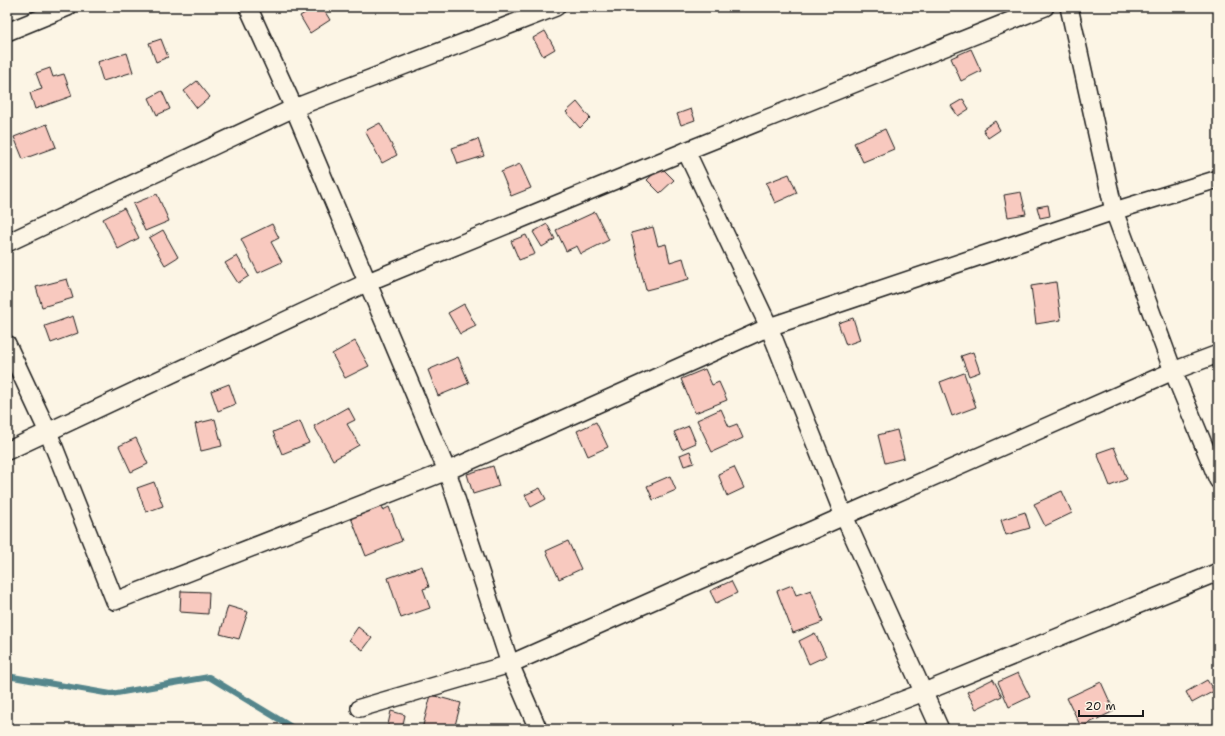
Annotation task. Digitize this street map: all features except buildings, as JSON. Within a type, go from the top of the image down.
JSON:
[{"type":"street","points":[[7,32],[68,7]]},
{"type":"street","points":[[248,7],[294,108],[447,471],[510,664],[538,729]]},
{"type":"street","points":[[7,243],[294,108],[556,7]]},
{"type":"street","points":[[7,451],[368,282],[686,151],[1046,7]]},
{"type":"street","points":[[1069,7],[1114,211],[1173,371],[1218,480]]},
{"type":"street","points":[[686,151],[769,327],[844,516],[940,729]]},
{"type":"street","points":[[7,344],[48,432],[115,601],[447,471],[769,327],[1114,211],[1218,179]]},
{"type":"street","points":[[360,708],[510,664],[1173,371],[1218,354]]},
{"type":"street","points":[[828,729],[924,692],[1218,572]]},
{"type":"waterway","points":[[7,676],[111,694],[209,677],[295,729]]}]
